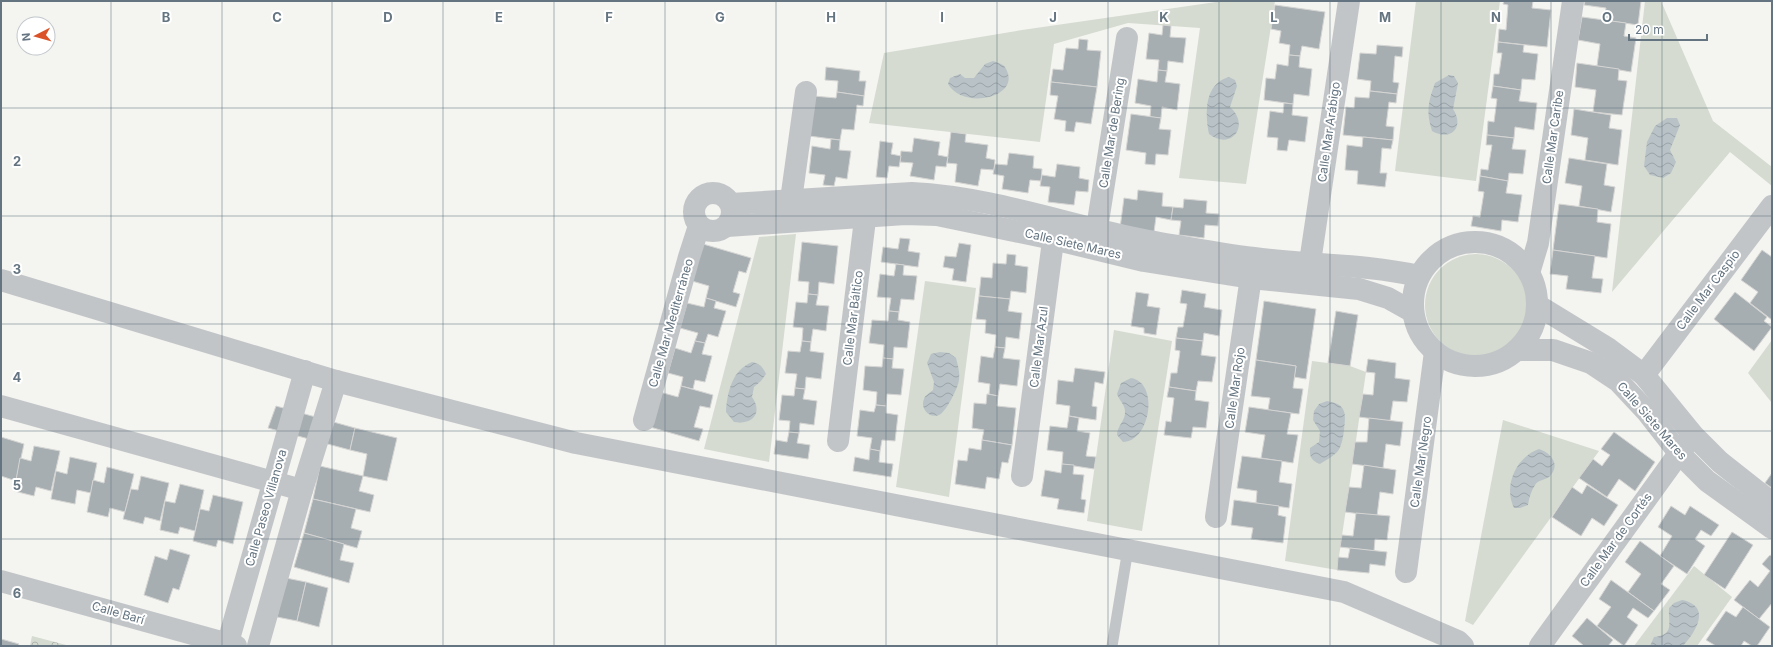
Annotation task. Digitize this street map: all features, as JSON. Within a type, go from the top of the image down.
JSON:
[{"type":"street","name":"Calle Mar Arábigo","points":[[1310,262],[1349,1]]},
{"type":"street","name":"Calle Mar Caribe","points":[[1529,273],[1538,243],[1573,1]]},
{"type":"street","name":"Calle Mar de Bering","points":[[1097,228],[1127,38]]},
{"type":"street","points":[[791,200],[806,92]]},
{"type":"street","name":"Calle Siete Mares","points":[[731,204],[912,193],[940,194],[1056,218],[1148,240],[1252,268],[1359,289],[1388,298],[1413,312]]},
{"type":"street","points":[[706,194],[721,194],[727,198],[731,204],[733,213],[727,226],[714,232],[699,226],[695,218],[694,208],[698,200],[706,194]]},
{"type":"street","name":"Calle Mar Báltico","points":[[838,440],[864,217],[868,196]]},
{"type":"street","name":"Calle Mar Caspio","points":[[1644,375],[1772,206]]},
{"type":"street","name":"Calle Siete Mares","points":[[727,226],[905,214],[937,215],[1053,239],[1144,262],[1252,268],[1310,262],[1392,270],[1419,276]]},
{"type":"street","name":"Calle Mar Azul","points":[[1022,476],[1056,218]]},
{"type":"street","name":"Calle Mar Mediterráneo","points":[[644,420],[699,226]]},
{"type":"street","points":[[1473,241],[1495,245],[1514,256],[1529,273],[1535,288],[1537,305],[1535,321],[1528,337],[1517,350],[1498,362],[1477,366],[1455,363],[1435,352],[1424,341],[1417,327],[1413,312],[1415,287],[1419,276],[1432,258],[1451,246],[1473,241]]},
{"type":"street","name":"Calle Mar Rojo","points":[[1216,517],[1252,268]]},
{"type":"street","points":[[1,280],[305,370],[336,381],[576,443],[1344,592],[1458,641],[1463,646]]},
{"type":"street","name":"Calle Siete Mares","points":[[1537,305],[1609,348],[1644,375],[1693,435],[1720,462],[1772,502]]},
{"type":"street","name":"Calle Siete Mares","points":[[1517,350],[1553,350],[1591,363],[1618,381],[1647,412],[1679,453],[1707,481],[1772,528]]},
{"type":"street","name":"Calle Mar Negro","points":[[1406,572],[1435,352]]},
{"type":"street","name":"Calle Paseo Villanova","points":[[230,645],[273,481],[305,370]]},
{"type":"street","points":[[258,646],[302,490],[336,381]]},
{"type":"street","points":[[1,406],[302,490]]},
{"type":"street","name":"Calle Mar de Cortés","points":[[1540,646],[1693,435]]},
{"type":"street","name":"Calle Barí","points":[[1,581],[230,645]]},
{"type":"lane","points":[[1112,646],[1128,549]]},
{"type":"green space","points":[[1223,1],[1275,1],[1246,184],[1179,178],[1200,28],[1128,23],[1054,44],[1040,142],[869,123],[884,53],[1022,30]]},
{"type":"green space","points":[[1416,1],[1500,1],[1476,181],[1395,171]]},
{"type":"green space","points":[[1645,1],[1661,1],[1713,121],[1772,167],[1772,186],[1730,152],[1612,292]]},
{"type":"green space","points":[[796,234],[769,462],[704,449],[759,237]]},
{"type":"green space","points":[[1476,254],[1486,255],[1505,262],[1519,276],[1526,295],[1526,315],[1519,334],[1505,348],[1486,355],[1476,356],[1466,355],[1447,348],[1433,334],[1426,315],[1425,305],[1426,295],[1433,276],[1447,262],[1466,255]]},
{"type":"green space","points":[[925,281],[976,288],[949,497],[896,487]]},
{"type":"green space","points":[[1114,330],[1172,341],[1142,531],[1087,521]]},
{"type":"green space","points":[[1772,340],[1772,403],[1748,373]]},
{"type":"green space","points":[[1312,361],[1350,366],[1366,372],[1337,570],[1285,561]]},
{"type":"green space","points":[[1503,420],[1599,451],[1473,625],[1465,621]]},
{"type":"green space","points":[[1694,566],[1732,597],[1697,646],[1634,646]]},
{"type":"green space","points":[[32,636],[70,646],[30,646]]},
{"type":"water","points":[[993,61],[1002,64],[1005,67],[1009,80],[1005,88],[998,94],[988,97],[965,97],[955,92],[948,84],[950,78],[960,74],[965,78],[974,78],[985,64]]},
{"type":"water","points":[[1449,75],[1454,76],[1458,83],[1453,109],[1456,116],[1457,127],[1450,134],[1445,135],[1432,131],[1428,112],[1435,83]]},
{"type":"water","points":[[1229,77],[1235,80],[1237,86],[1230,107],[1236,114],[1239,122],[1236,134],[1225,140],[1209,134],[1207,109],[1208,100],[1215,86]]},
{"type":"water","points":[[1667,118],[1677,118],[1680,125],[1670,150],[1676,162],[1671,173],[1663,178],[1650,175],[1644,166],[1647,142],[1655,126]]},
{"type":"water","points":[[940,352],[949,353],[956,358],[959,369],[959,377],[958,384],[948,405],[942,413],[935,416],[926,412],[923,402],[925,396],[933,390],[934,382],[927,363],[931,354]]},
{"type":"water","points":[[752,362],[761,366],[766,374],[754,387],[752,397],[755,403],[756,413],[751,420],[746,422],[734,422],[726,412],[729,390],[735,376],[745,366]]},
{"type":"water","points":[[1131,378],[1140,382],[1146,390],[1148,412],[1140,433],[1132,439],[1123,442],[1117,435],[1117,432],[1124,417],[1125,409],[1117,394],[1121,383]]},
{"type":"water","points":[[1327,401],[1334,402],[1342,407],[1345,415],[1345,424],[1342,441],[1338,451],[1320,464],[1313,460],[1310,454],[1310,448],[1319,442],[1320,431],[1313,420],[1314,411],[1319,404]]},
{"type":"water","points":[[1539,449],[1548,454],[1553,460],[1555,464],[1553,473],[1535,485],[1530,495],[1528,505],[1520,508],[1514,508],[1510,491],[1514,473],[1524,458]]},
{"type":"water","points":[[1682,600],[1691,603],[1697,608],[1699,614],[1699,620],[1693,634],[1683,646],[1650,646],[1654,637],[1661,636],[1668,631],[1669,608],[1674,603]]},
{"type":"building","points":[[1504,1],[1533,1],[1532,8],[1551,10],[1547,47],[1498,42],[1499,29],[1506,30],[1508,5],[1503,4]]},
{"type":"building","points":[[1585,1],[1641,1],[1638,25],[1604,20],[1606,8],[1584,5]]},
{"type":"building","points":[[1275,5],[1325,12],[1319,49],[1302,46],[1300,56],[1289,55],[1290,45],[1279,43],[1281,31],[1271,29]]},
{"type":"building","points":[[1582,17],[1626,23],[1624,36],[1636,38],[1631,72],[1597,66],[1600,44],[1578,40]]},
{"type":"building","points":[[1163,25],[1171,26],[1170,37],[1186,38],[1183,63],[1168,61],[1167,71],[1158,70],[1159,60],[1146,59],[1149,33],[1162,35]]},
{"type":"building","points":[[1079,39],[1088,40],[1087,50],[1101,51],[1097,87],[1051,82],[1053,69],[1063,70],[1066,48],[1078,49]]},
{"type":"building","points":[[1498,42],[1524,45],[1523,52],[1538,54],[1535,80],[1522,79],[1521,90],[1493,86],[1494,74],[1499,74],[1502,53],[1497,53]]},
{"type":"building","points":[[1377,45],[1403,47],[1402,57],[1395,56],[1393,82],[1399,83],[1397,94],[1370,91],[1371,81],[1357,79],[1360,53],[1376,54]]},
{"type":"building","points":[[1289,55],[1300,56],[1299,67],[1312,69],[1309,96],[1294,94],[1293,104],[1264,100],[1266,78],[1275,79],[1277,64],[1288,66]]},
{"type":"building","points":[[1577,63],[1619,69],[1618,80],[1627,81],[1622,115],[1593,112],[1596,90],[1575,87]]},
{"type":"building","points":[[826,67],[860,71],[859,81],[866,81],[864,96],[837,92],[838,81],[825,80]]},
{"type":"building","points":[[1158,70],[1167,71],[1165,82],[1180,84],[1177,110],[1162,107],[1161,118],[1150,117],[1151,106],[1135,103],[1138,79],[1157,82]]},
{"type":"building","points":[[1051,82],[1097,87],[1091,124],[1076,122],[1074,132],[1065,131],[1066,121],[1054,119],[1058,96],[1050,95]]},
{"type":"building","points":[[1493,86],[1521,90],[1519,101],[1537,103],[1534,130],[1515,127],[1514,138],[1487,135],[1488,121],[1494,122],[1497,99],[1491,98]]},
{"type":"building","points":[[1370,91],[1397,94],[1396,103],[1389,102],[1386,126],[1394,127],[1393,140],[1343,135],[1346,107],[1354,108],[1355,97],[1369,98]]},
{"type":"building","points":[[837,92],[864,96],[863,106],[857,105],[854,130],[842,129],[840,140],[809,136],[814,96],[836,98]]},
{"type":"building","points":[[1284,103],[1293,104],[1292,115],[1308,117],[1305,142],[1289,140],[1287,151],[1277,150],[1278,138],[1267,137],[1270,111],[1283,113]]},
{"type":"building","points":[[1574,109],[1611,115],[1609,128],[1622,130],[1618,165],[1585,160],[1588,138],[1571,135]]},
{"type":"building","points":[[1131,114],[1161,118],[1159,129],[1171,130],[1168,155],[1156,154],[1155,165],[1145,164],[1146,153],[1126,150]]},
{"type":"building","points":[[951,132],[966,134],[965,142],[988,145],[986,158],[995,160],[994,170],[981,169],[978,186],[955,182],[957,164],[947,163]]},
{"type":"building","points":[[1487,135],[1514,138],[1512,149],[1526,150],[1523,174],[1509,173],[1508,181],[1480,176],[1481,169],[1488,170],[1492,145],[1486,145]]},
{"type":"building","points":[[1363,137],[1393,140],[1391,149],[1382,148],[1380,173],[1387,173],[1385,187],[1357,184],[1358,171],[1345,170],[1347,145],[1362,147]]},
{"type":"building","points":[[914,138],[940,142],[938,155],[948,157],[946,167],[936,166],[934,180],[910,176],[913,163],[900,162],[901,151],[912,152]]},
{"type":"building","points":[[831,139],[840,140],[839,150],[851,151],[847,179],[836,177],[834,186],[823,185],[825,175],[809,173],[812,146],[830,149]]},
{"type":"building","points":[[880,141],[893,143],[891,154],[901,156],[899,167],[889,166],[887,178],[876,177]]},
{"type":"building","points":[[1009,153],[1034,156],[1033,168],[1042,169],[1041,181],[1030,180],[1028,193],[1002,189],[1004,176],[993,174],[995,164],[1007,165]]},
{"type":"building","points":[[1569,158],[1607,164],[1604,185],[1615,187],[1611,212],[1579,206],[1582,186],[1565,183]]},
{"type":"building","points":[[1057,164],[1080,167],[1079,178],[1089,180],[1088,192],[1076,191],[1074,205],[1048,202],[1050,187],[1040,186],[1042,175],[1055,177]]},
{"type":"building","points":[[1480,176],[1508,181],[1506,193],[1522,195],[1518,222],[1502,220],[1501,231],[1471,226],[1473,216],[1480,217],[1484,192],[1478,191]]},
{"type":"building","points":[[1138,190],[1163,193],[1162,206],[1173,207],[1171,220],[1156,217],[1154,232],[1120,228],[1124,198],[1137,200]]},
{"type":"building","points":[[1184,199],[1207,201],[1206,213],[1219,214],[1218,226],[1205,225],[1204,238],[1179,235],[1181,221],[1171,220],[1173,207],[1183,208]]},
{"type":"building","points":[[1559,204],[1598,209],[1597,222],[1611,224],[1607,258],[1553,250]]},
{"type":"building","points":[[900,238],[910,239],[908,251],[920,253],[918,267],[881,262],[883,247],[898,249]]},
{"type":"building","points":[[802,242],[838,246],[834,284],[819,282],[818,295],[808,294],[809,282],[798,281]]},
{"type":"building","points":[[959,243],[971,245],[966,282],[952,280],[954,269],[943,267],[945,256],[956,257]]},
{"type":"building","points":[[703,244],[751,258],[746,273],[739,271],[733,292],[740,294],[736,307],[706,298],[709,286],[692,281]]},
{"type":"building","points":[[1553,250],[1595,256],[1592,278],[1603,279],[1601,293],[1566,289],[1568,276],[1550,274]]},
{"type":"building","points":[[1762,250],[1772,257],[1772,320],[1750,303],[1758,292],[1741,280]]},
{"type":"building","points":[[1007,254],[1016,255],[1015,265],[1028,267],[1026,293],[1011,291],[1010,299],[979,296],[981,277],[992,278],[993,263],[1006,264]]},
{"type":"building","points":[[896,264],[904,265],[903,275],[917,276],[914,300],[901,299],[899,312],[889,311],[891,298],[877,297],[880,274],[894,276]]},
{"type":"building","points":[[1182,290],[1206,294],[1204,307],[1222,310],[1219,336],[1204,333],[1203,341],[1176,338],[1178,327],[1183,327],[1187,304],[1180,303]]},
{"type":"building","points":[[1136,292],[1149,294],[1147,306],[1160,308],[1156,335],[1144,333],[1144,328],[1131,326]]},
{"type":"building","points":[[1735,292],[1767,317],[1764,321],[1772,327],[1754,351],[1714,319]]},
{"type":"building","points":[[808,294],[818,295],[816,305],[829,306],[826,331],[813,329],[811,342],[802,341],[803,328],[793,327],[796,302],[807,303]]},
{"type":"building","points":[[979,296],[1010,299],[1008,311],[1022,313],[1019,339],[1006,337],[1005,348],[995,347],[996,335],[985,333],[986,320],[976,319]]},
{"type":"building","points":[[706,298],[716,301],[714,308],[726,311],[718,337],[708,334],[705,343],[695,341],[698,333],[680,328],[687,303],[704,307]]},
{"type":"building","points":[[1264,301],[1316,309],[1306,379],[1294,377],[1296,366],[1256,360]]},
{"type":"building","points":[[889,311],[899,312],[898,320],[910,322],[907,348],[894,347],[893,359],[883,358],[884,345],[869,343],[872,320],[888,321]]},
{"type":"building","points":[[1336,311],[1358,315],[1350,366],[1328,363]]},
{"type":"building","points":[[1176,338],[1203,341],[1201,355],[1216,357],[1212,382],[1198,381],[1196,391],[1169,387],[1171,373],[1177,373],[1180,351],[1175,350]]},
{"type":"building","points":[[695,341],[705,343],[702,354],[712,356],[705,382],[695,380],[693,389],[681,386],[683,377],[668,373],[675,348],[691,353]]},
{"type":"building","points":[[802,341],[811,342],[810,351],[824,353],[821,379],[806,377],[805,389],[795,388],[797,374],[785,373],[788,351],[800,352]]},
{"type":"building","points":[[995,347],[1005,348],[1003,358],[1020,360],[1017,386],[1000,384],[998,396],[989,394],[990,384],[978,382],[981,356],[993,358]]},
{"type":"building","points":[[883,358],[893,359],[892,368],[904,369],[901,395],[887,394],[886,406],[876,405],[877,392],[863,390],[865,366],[882,367]]},
{"type":"building","points":[[1368,359],[1396,363],[1395,378],[1410,380],[1407,402],[1393,401],[1390,421],[1359,417],[1363,394],[1373,395],[1375,373],[1366,372]]},
{"type":"building","points":[[1256,360],[1296,366],[1293,388],[1303,389],[1299,414],[1268,410],[1270,398],[1251,396]]},
{"type":"building","points":[[1075,368],[1105,372],[1103,384],[1095,382],[1092,406],[1097,407],[1096,420],[1069,416],[1070,406],[1056,404],[1058,380],[1073,382]]},
{"type":"building","points":[[681,386],[713,395],[710,408],[700,406],[694,427],[703,429],[699,441],[650,427],[660,392],[678,397]]},
{"type":"building","points":[[1169,387],[1196,391],[1195,400],[1209,402],[1206,428],[1193,427],[1191,438],[1164,435],[1166,421],[1171,422],[1174,398],[1167,397]]},
{"type":"building","points":[[795,388],[805,389],[803,399],[817,401],[814,425],[800,423],[799,433],[789,432],[790,421],[779,420],[782,395],[794,396]]},
{"type":"building","points":[[987,394],[998,396],[997,406],[1016,408],[1012,445],[982,440],[984,430],[972,428],[974,403],[986,404]]},
{"type":"building","points":[[876,405],[886,406],[886,413],[898,415],[895,441],[882,440],[880,451],[870,449],[872,438],[857,436],[860,410],[874,412]]},
{"type":"building","points":[[276,406],[355,428],[350,450],[268,428]]},
{"type":"building","points":[[1249,407],[1291,413],[1287,434],[1298,435],[1293,463],[1261,458],[1265,435],[1245,432]]},
{"type":"building","points":[[1069,416],[1079,418],[1077,431],[1090,433],[1086,456],[1096,457],[1094,469],[1062,464],[1063,452],[1047,450],[1050,426],[1067,428]]},
{"type":"building","points":[[1369,418],[1403,422],[1400,446],[1386,444],[1383,468],[1352,464],[1355,442],[1367,442]]},
{"type":"building","points":[[355,428],[397,438],[387,481],[363,476],[367,454],[350,450]]},
{"type":"building","points":[[789,432],[799,433],[797,443],[810,445],[808,459],[774,454],[776,440],[787,442]]},
{"type":"building","points":[[1614,432],[1655,462],[1635,491],[1619,479],[1607,497],[1579,478],[1593,459],[1602,466],[1610,455],[1601,449]]},
{"type":"building","points":[[1,437],[24,444],[16,481],[1,476]]},
{"type":"building","points":[[982,440],[1012,445],[1008,463],[1002,462],[999,479],[987,477],[985,489],[955,484],[958,460],[967,461],[969,448],[981,450]]},
{"type":"building","points":[[34,446],[60,451],[51,491],[36,487],[34,496],[14,491],[20,458],[31,461]]},
{"type":"building","points":[[870,449],[880,451],[879,462],[893,464],[891,477],[853,471],[855,457],[869,460]]},
{"type":"building","points":[[1242,456],[1282,461],[1279,482],[1292,484],[1289,508],[1256,503],[1257,491],[1237,488]]},
{"type":"building","points":[[70,457],[97,463],[91,493],[77,490],[75,504],[51,499],[56,471],[67,474]]},
{"type":"building","points":[[1062,464],[1074,465],[1073,474],[1084,475],[1081,499],[1086,500],[1084,513],[1057,509],[1059,499],[1041,496],[1045,470],[1061,473]]},
{"type":"building","points":[[1364,465],[1396,470],[1393,494],[1380,492],[1377,516],[1345,512],[1349,487],[1361,488]]},
{"type":"building","points":[[320,466],[363,476],[359,491],[374,495],[370,512],[313,499]]},
{"type":"building","points":[[107,467],[134,474],[125,512],[110,508],[108,517],[87,512],[93,480],[104,483]]},
{"type":"building","points":[[1772,473],[1772,488],[1765,483]]},
{"type":"building","points":[[141,476],[169,483],[160,521],[145,517],[143,524],[123,519],[131,489],[138,490]]},
{"type":"building","points":[[180,484],[204,490],[195,531],[180,527],[178,534],[160,530],[165,501],[175,503]]},
{"type":"building","points":[[1587,485],[1618,505],[1604,526],[1592,518],[1581,536],[1552,517],[1572,487],[1582,494]]},
{"type":"building","points":[[213,495],[243,502],[233,544],[218,540],[216,547],[193,541],[200,509],[209,511]]},
{"type":"building","points":[[313,499],[356,509],[351,528],[362,531],[357,548],[304,533]]},
{"type":"building","points":[[1234,500],[1279,506],[1278,515],[1286,517],[1283,543],[1251,539],[1253,528],[1231,525]]},
{"type":"building","points":[[1671,506],[1685,515],[1690,506],[1719,525],[1711,536],[1701,530],[1695,539],[1705,546],[1687,574],[1660,556],[1672,536],[1658,527]]},
{"type":"building","points":[[1356,513],[1390,516],[1387,540],[1375,539],[1374,551],[1340,547],[1342,535],[1353,536]]},
{"type":"building","points":[[1732,532],[1753,545],[1725,589],[1704,575]]},
{"type":"building","points":[[304,533],[344,544],[340,560],[354,563],[349,583],[294,567]]},
{"type":"building","points":[[1640,541],[1674,566],[1661,584],[1670,590],[1654,611],[1628,592],[1641,574],[1625,562]]},
{"type":"building","points":[[1350,548],[1387,552],[1385,566],[1370,564],[1369,573],[1337,570],[1338,557],[1348,558]]},
{"type":"building","points":[[170,549],[190,555],[179,590],[173,588],[168,603],[144,595],[155,556],[167,560]]},
{"type":"building","points":[[1770,555],[1772,556],[1772,603],[1759,619],[1734,600],[1750,580],[1758,587],[1770,571],[1762,564]]},
{"type":"building","points":[[286,578],[306,582],[297,621],[277,617]]},
{"type":"building","points":[[1611,580],[1654,611],[1648,618],[1633,608],[1627,617],[1638,625],[1624,646],[1597,626],[1611,607],[1599,599]]},
{"type":"building","points":[[306,582],[328,588],[319,627],[297,621]]},
{"type":"building","points":[[1743,607],[1770,627],[1757,646],[1752,646],[1744,641],[1741,646],[1716,646],[1706,640],[1726,611],[1736,617]]},
{"type":"building","points":[[1587,618],[1613,640],[1608,646],[1582,646],[1583,645],[1572,636]]},
{"type":"building","points":[[1,639],[19,644],[18,646],[1,646]]}]
